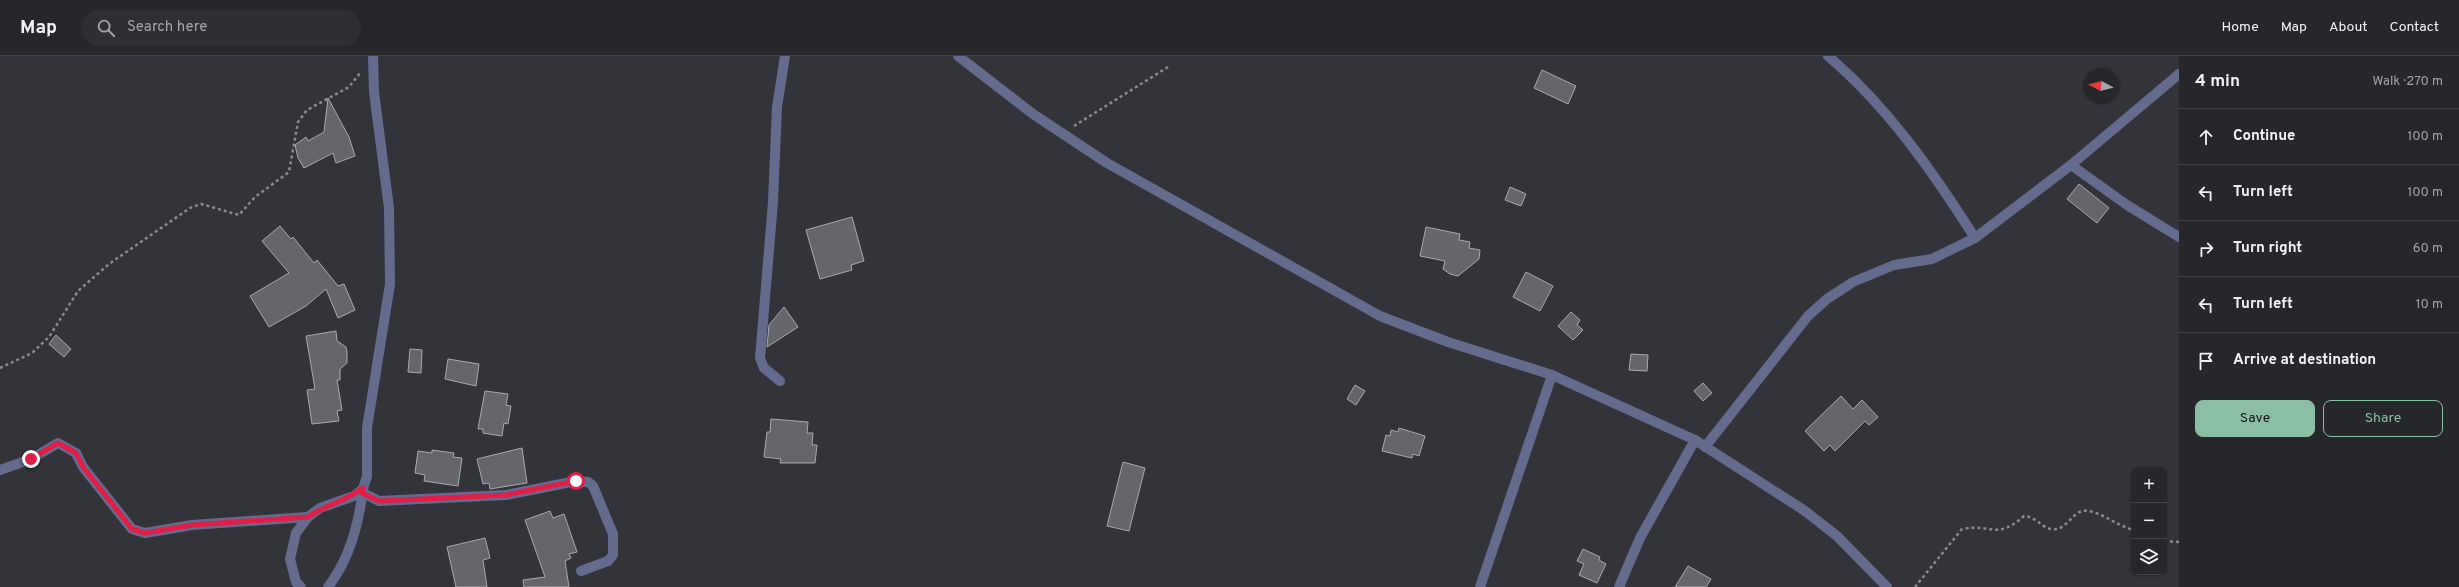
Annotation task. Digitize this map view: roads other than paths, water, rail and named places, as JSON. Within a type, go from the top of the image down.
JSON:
[{"type":"street","points":[[328,587],[340,571],[359,517],[367,476],[367,428],[390,284],[389,208],[374,92],[373,56]]},
{"type":"street","points":[[780,380],[764,368],[760,358],[773,202],[777,108],[785,56]]},
{"type":"street","points":[[958,56],[1061,133],[1106,163],[1380,316],[1448,342],[1552,375],[1696,440],[1805,511],[1837,536],[1887,587]]},
{"type":"street","points":[[1828,56],[1850,75],[1895,124],[1949,198],[1975,238]]},
{"type":"street","points":[[1705,447],[1808,316],[1827,299],[1853,282],[1894,266],[1932,259],[1975,238],[2071,165],[2179,74]]},
{"type":"street","points":[[2071,165],[2127,205],[2179,237]]},
{"type":"street","points":[[1480,587],[1552,375]]},
{"type":"street","points":[[1619,587],[1640,538],[1696,440]]},
{"type":"street","points":[[0,470],[31,459],[58,443],[76,453],[83,467],[132,529],[145,533],[192,525],[308,517]]},
{"type":"street","points":[[363,491],[379,501],[506,495],[576,481],[588,482],[593,486],[613,534],[613,555],[608,561],[581,571]]},
{"type":"street","points":[[301,587],[296,582],[290,559],[296,533],[308,517],[320,508],[354,496],[363,491]]}]
